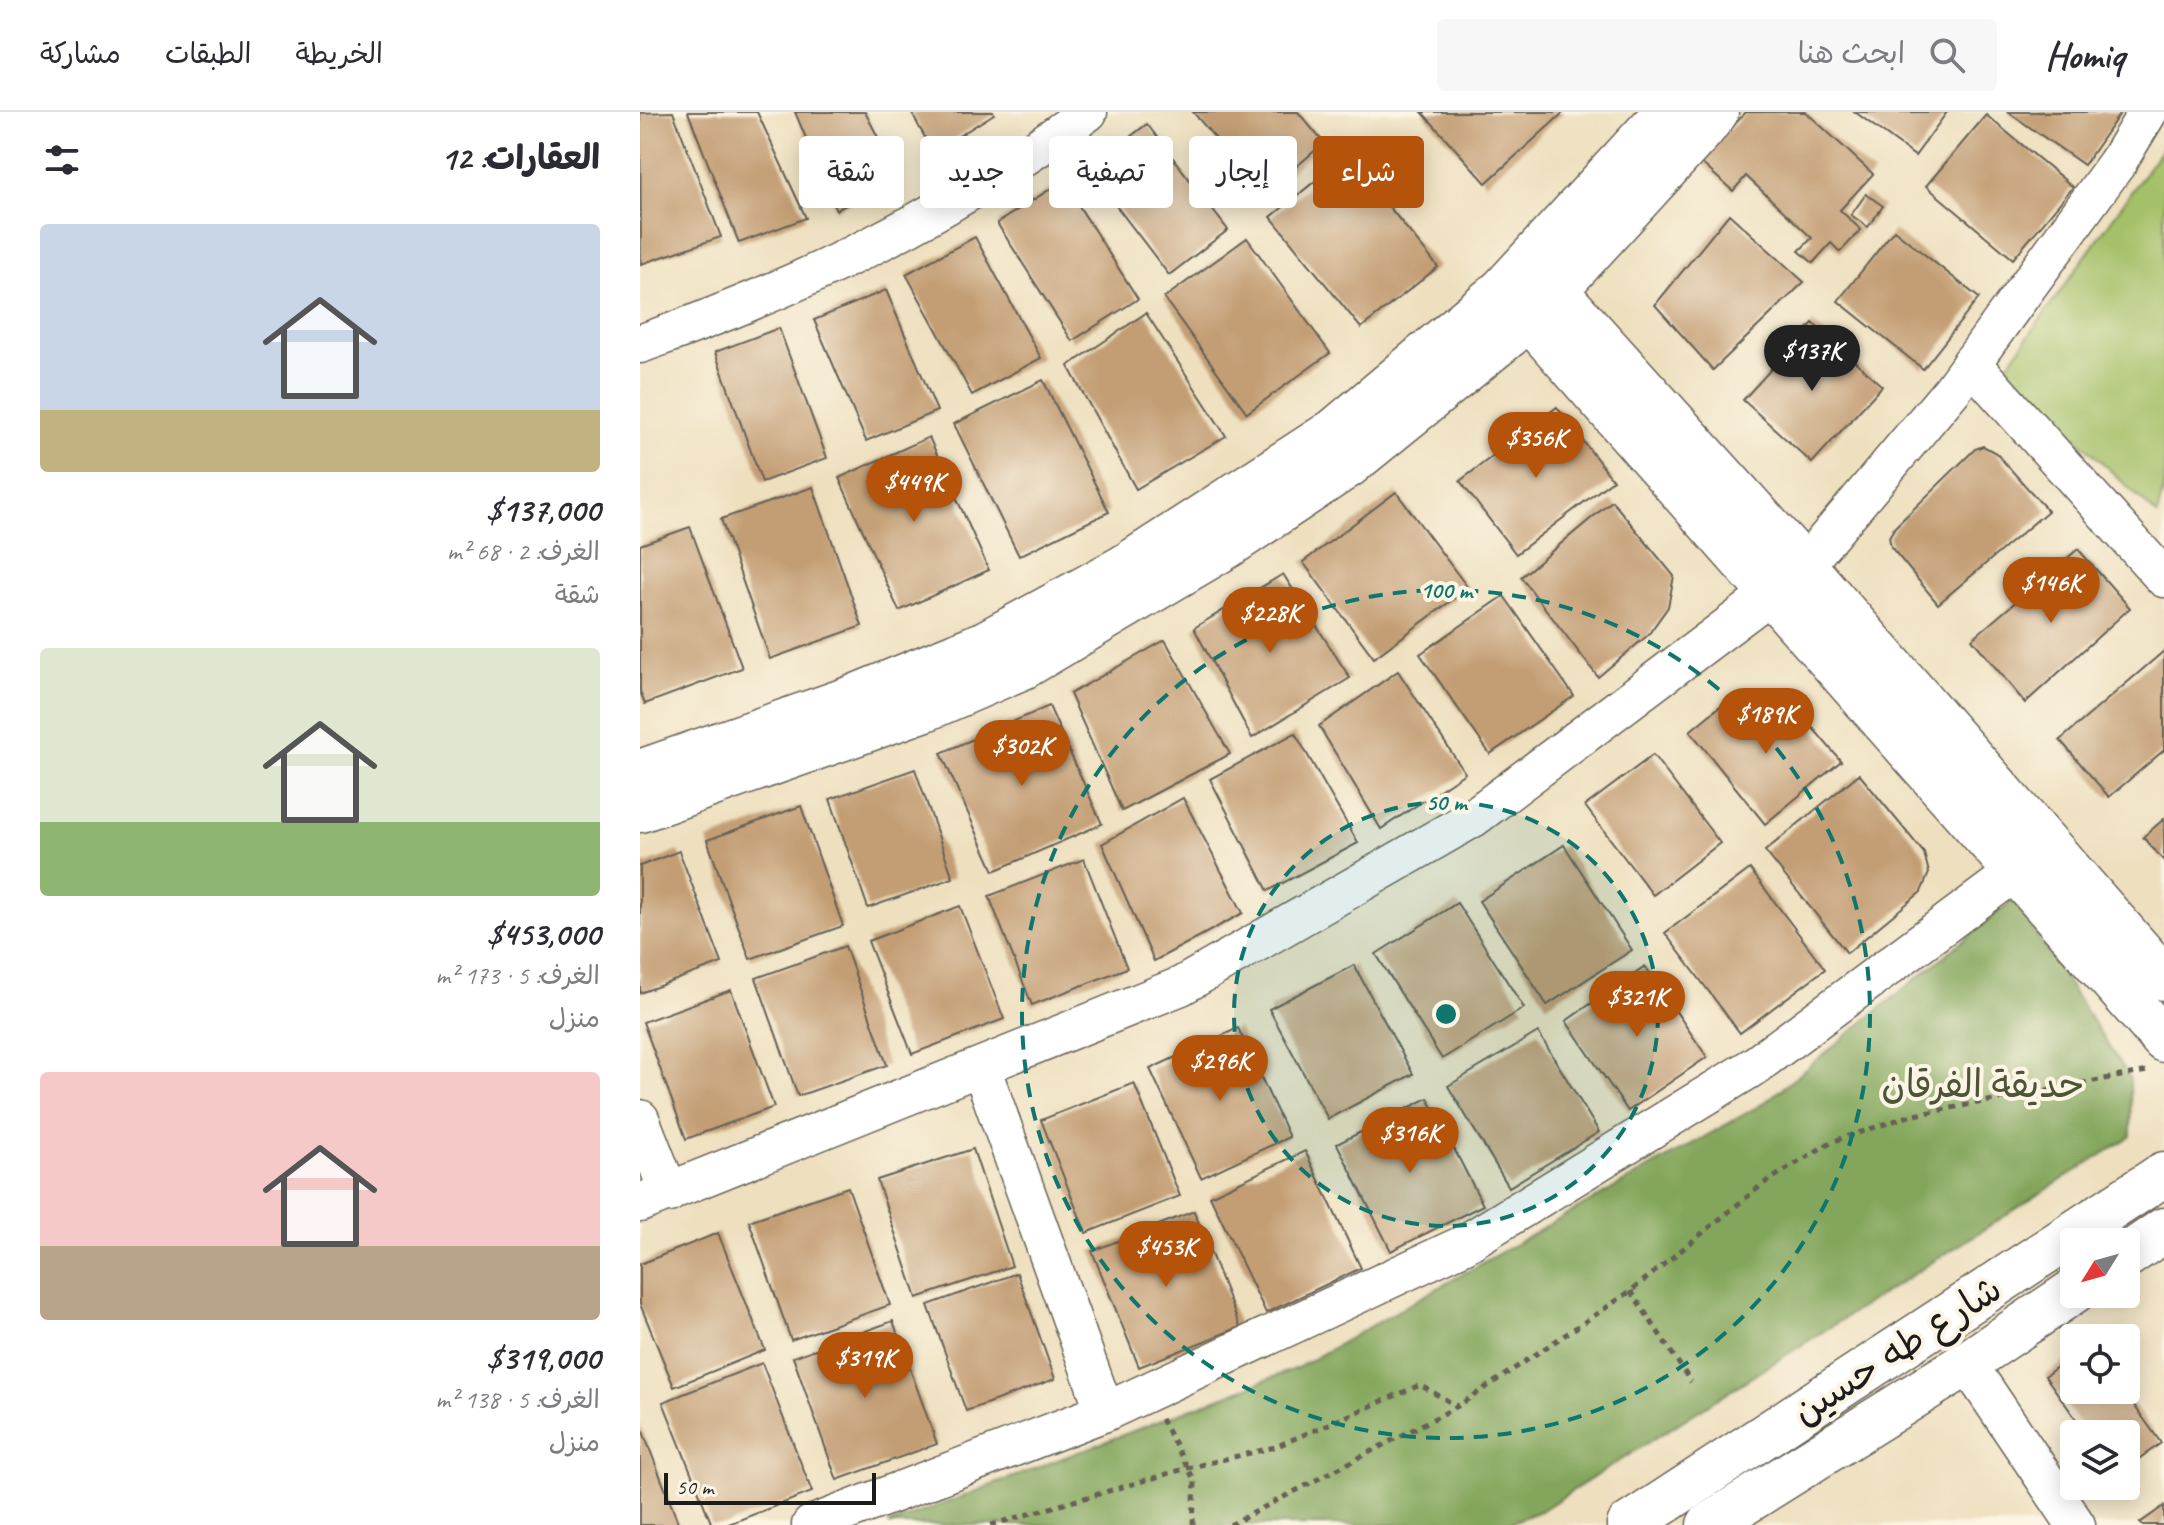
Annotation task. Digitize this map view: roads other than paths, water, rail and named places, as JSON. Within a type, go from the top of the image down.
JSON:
[{"type":"main road","points":[[640,772],[849,699],[985,643],[1124,567],[1334,431],[1529,290],[1666,112]]},
{"type":"main road","points":[[640,810],[928,708],[1023,667],[1229,545],[1349,465],[1529,290],[1702,130],[1716,112]]},
{"type":"main road","points":[[1529,290],[2033,859],[2164,978]]},
{"type":"main road","points":[[2033,859],[2156,1055]]},
{"type":"main road","name":"شارع طه حسين","points":[[1629,1525],[2164,1174]]},
{"type":"main road","points":[[2140,1246],[2164,1230]]},
{"type":"main road","name":"شارع طه حسين","points":[[1709,1525],[1967,1363],[2060,1300]]},
{"type":"street","points":[[640,344],[801,282],[867,250],[994,177],[1088,112]]},
{"type":"street","points":[[640,1119],[654,1198],[1181,986],[1473,818],[1787,580],[1952,390],[2117,163],[2148,112]]},
{"type":"street","points":[[1971,363],[2164,578]]},
{"type":"street","points":[[811,1525],[1105,1412],[1463,1245],[1756,1065],[2033,859]]},
{"type":"street","points":[[981,1067],[1105,1412]]},
{"type":"street","points":[[1967,1363],[2076,1525]]},
{"type":"park label","name":"حديقة الفرقان","points":[[1983,1084]]}]
